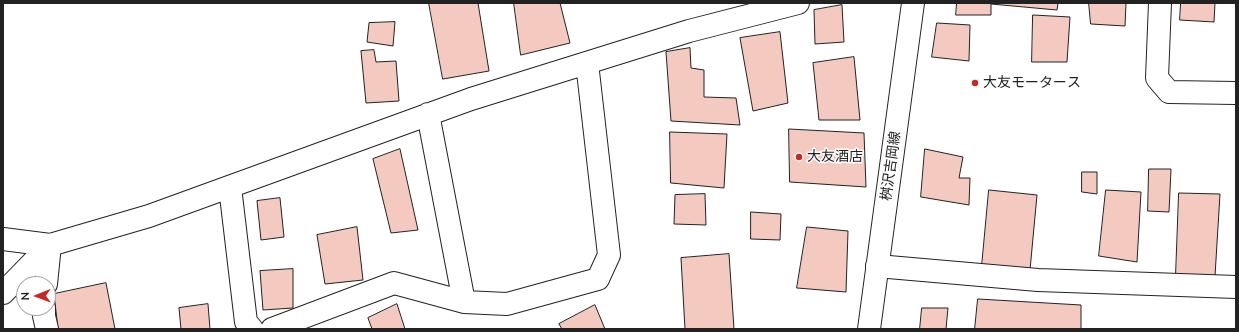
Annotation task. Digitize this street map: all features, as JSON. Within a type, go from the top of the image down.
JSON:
[{"type":"street","points":[[3,239],[50,245],[149,216],[471,99],[689,31],[798,3]]},
{"type":"street","name":"桝沢吉岡線","points":[[869,329],[913,3]]},
{"type":"street","points":[[1160,3],[1157,78],[1169,92],[1236,93]]},
{"type":"street","points":[[272,329],[394,283],[464,302],[507,304],[598,279],[609,255],[587,62]]},
{"type":"street","points":[[428,114],[464,302]]},
{"type":"street","points":[[230,187],[246,322],[252,329]]},
{"type":"street","points":[[47,276],[50,245]]},
{"type":"street","points":[[3,293],[50,245]]},
{"type":"street","points":[[877,266],[1038,280],[1236,287]]},
{"type":"street","points":[[44,316],[47,329]]},
{"type":"building","points":[[429,3],[478,3],[489,71],[443,79]]},
{"type":"building","points":[[514,3],[560,3],[570,43],[521,55]]},
{"type":"building","points":[[957,3],[1058,3],[1057,10],[991,4],[991,15],[956,15]]},
{"type":"building","points":[[1089,3],[1126,3],[1125,26],[1091,24]]},
{"type":"building","points":[[1181,3],[1215,3],[1214,22],[1180,20]]},
{"type":"building","points":[[842,5],[844,42],[815,44],[814,10]]},
{"type":"building","points":[[1033,15],[1070,17],[1067,62],[1032,62]]},
{"type":"building","points":[[395,22],[393,46],[367,42],[369,23]]},
{"type":"building","points":[[937,23],[970,25],[969,61],[932,57]]},
{"type":"building","points":[[780,32],[788,103],[753,111],[740,38]]},
{"type":"building","points":[[690,48],[691,68],[704,70],[704,97],[736,98],[740,125],[671,121],[666,52]]},
{"type":"building","points":[[374,50],[376,62],[396,61],[399,101],[366,103],[361,51]]},
{"type":"building","points":[[854,57],[860,120],[819,120],[813,63]]},
{"type":"building","points":[[789,129],[864,133],[866,187],[790,182]]},
{"type":"building","points":[[670,132],[727,134],[724,188],[671,183]]},
{"type":"building","points":[[400,149],[418,230],[391,233],[373,159]]},
{"type":"building","points":[[925,149],[963,157],[959,178],[970,178],[969,205],[921,197]]},
{"type":"building","points":[[1149,169],[1171,169],[1169,212],[1148,211]]},
{"type":"building","points":[[1082,172],[1097,172],[1097,194],[1082,192]]},
{"type":"building","points":[[989,190],[1037,195],[1030,270],[982,266]]},
{"type":"building","points":[[1106,190],[1141,192],[1137,262],[1099,256]]},
{"type":"building","points":[[1179,193],[1220,194],[1215,276],[1176,274]]},
{"type":"building","points":[[705,194],[706,225],[674,224],[675,195]]},
{"type":"building","points":[[280,198],[284,237],[261,240],[257,201]]},
{"type":"building","points":[[751,212],[781,214],[780,240],[751,239]]},
{"type":"building","points":[[357,227],[363,280],[325,284],[317,235]]},
{"type":"building","points":[[807,227],[848,231],[846,292],[797,288]]},
{"type":"building","points":[[729,254],[734,329],[685,329],[681,258]]},
{"type":"building","points":[[293,269],[293,308],[263,310],[260,271]]},
{"type":"building","points":[[106,283],[115,329],[58,329],[56,294]]},
{"type":"building","points":[[978,299],[1081,305],[1081,329],[975,329]]},
{"type":"building","points":[[208,304],[210,329],[181,329],[179,308]]},
{"type":"building","points":[[397,304],[405,329],[372,329],[368,318]]},
{"type":"building","points":[[595,305],[605,329],[562,329],[559,324]]},
{"type":"building","points":[[922,308],[948,308],[946,329],[920,329]]},
{"type":"place","name":"大友モータース","points":[[975,83]]},
{"type":"place","name":"大友酒店","points":[[799,157]]}]
